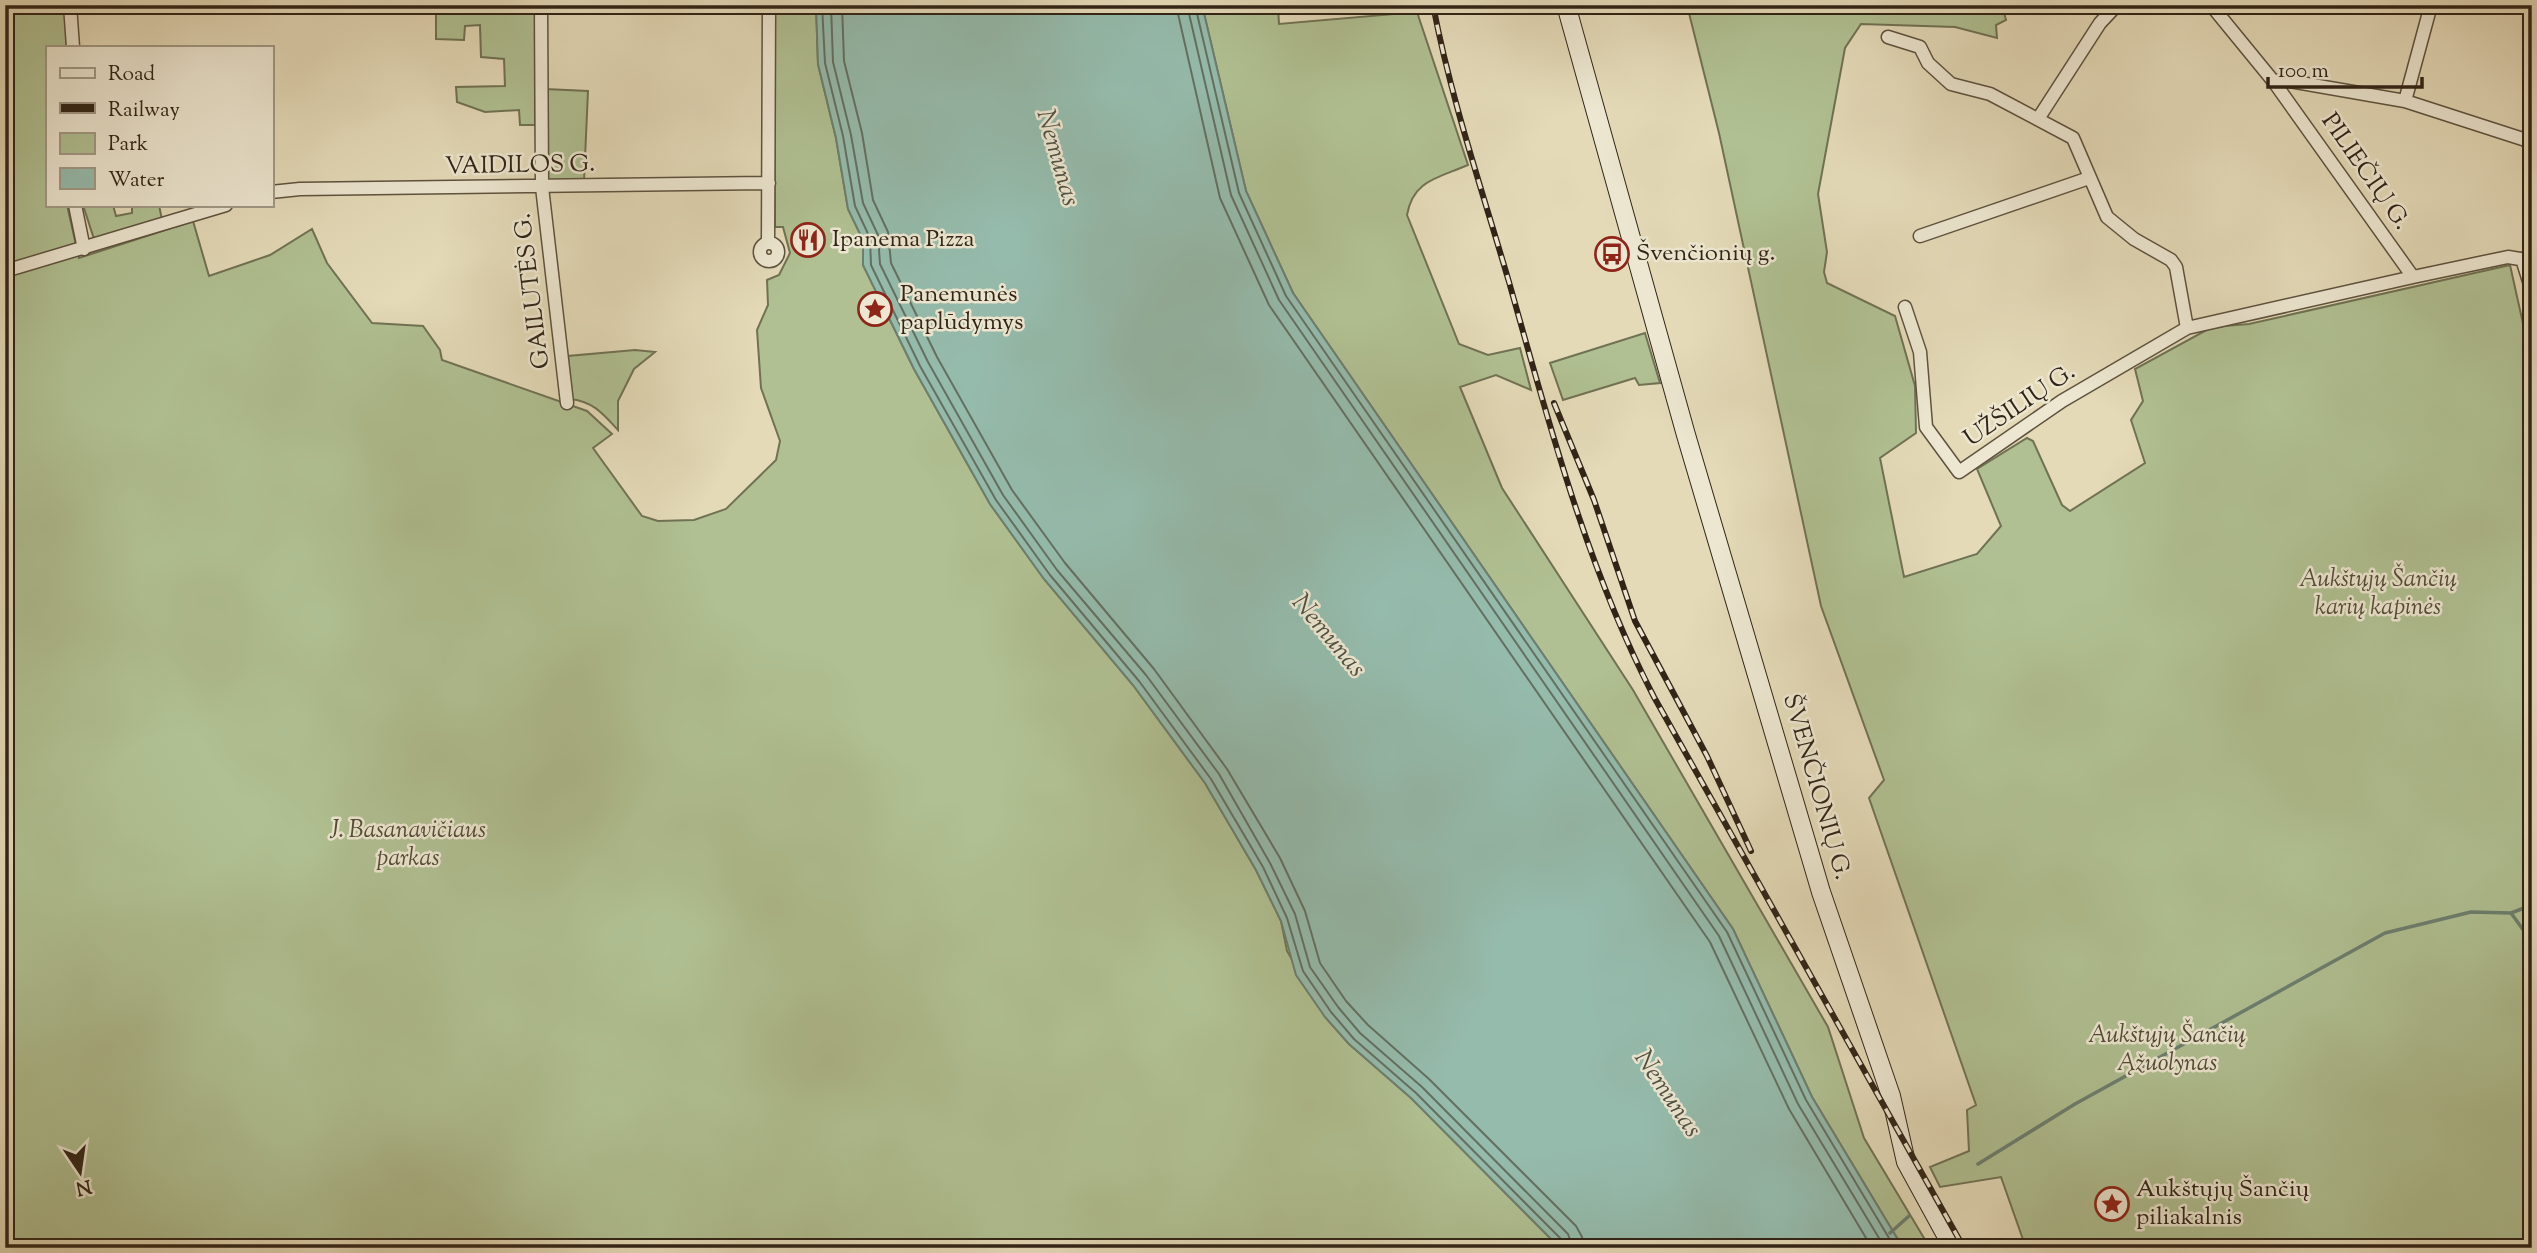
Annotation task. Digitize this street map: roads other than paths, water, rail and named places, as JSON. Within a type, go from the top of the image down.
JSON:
[{"type":"street","points":[[70,5],[73,46]]},
{"type":"street","name":"GAILUTĖS G.","points":[[541,5],[542,187],[568,403]]},
{"type":"street","points":[[768,243],[769,5]]},
{"type":"street","name":"ŠVENČIONIŲ G.","points":[[1566,5],[1686,435],[1821,892],[1891,1096],[1906,1162],[1953,1248]]},
{"type":"street","points":[[2038,119],[2100,23],[2117,5]]},
{"type":"street","name":"PILIEČIŲ G.","points":[[2211,5],[2274,82],[2413,277]]},
{"type":"street","points":[[2405,101],[2431,5]]},
{"type":"street","points":[[1888,37],[1920,47],[1928,63],[1951,84],[1990,94],[2073,138],[2107,217],[2117,227],[2172,260],[2176,267],[2187,328]]},
{"type":"street","points":[[2274,82],[2284,80],[2405,101],[2532,142]]},
{"type":"street","points":[[1920,236],[2089,178]]},
{"type":"street","name":"VAIDILOS G.","points":[[273,192],[769,183]]},
{"type":"street","points":[[75,206],[84,248]]},
{"type":"street","points":[[5,271],[223,206]]},
{"type":"street","points":[[2413,277],[2490,260],[2527,260],[2532,291]]},
{"type":"street","name":"UŽŠILIŲ G.","points":[[1905,307],[1920,352],[1926,427],[1959,472],[2042,413],[2187,328],[2413,277]]},
{"type":"water","name":"Nemunas","points":[[816,5],[1202,5],[1246,191],[1293,293],[1733,929],[1812,1097],[1903,1248],[1560,1248],[1411,1098],[1349,1044],[1325,1017],[1296,975],[1281,921],[1256,870],[1205,783],[1133,685],[1044,579],[990,504],[914,369],[863,265],[863,240],[848,209],[836,138],[818,64]]},
{"type":"waterway","points":[[1978,1164],[2075,1104],[2385,933],[2471,912],[2511,913],[2532,905]]},
{"type":"waterway","points":[[2511,913],[2532,942]]},
{"type":"waterway","points":[[1890,1233],[1909,1216]]},
{"type":"railway","points":[[1433,5],[1458,110],[1555,441],[1608,597],[1654,697],[1964,1248]]},
{"type":"railway","points":[[1554,403],[1594,500],[1635,621],[1707,756],[1751,851]]},
{"type":"place","name":"Ipanema Pizza","points":[[808,240]]},
{"type":"place","name":"Švenčionių g.","points":[[1612,254]]},
{"type":"place","name":"Panemunės paplūdymys","points":[[875,309]]},
{"type":"place","name":"Aukštųjų Šančių piliakalnis","points":[[2112,1204]]},
{"type":"park label","name":"Aukštųjų Šančių karių kapinės","points":[[2378,594]]},
{"type":"park label","name":"J. Basanavičiaus parkas","points":[[408,845]]},
{"type":"park label","name":"Aukštųjų Šančių Ąžuolynas","points":[[2167,1050]]}]
